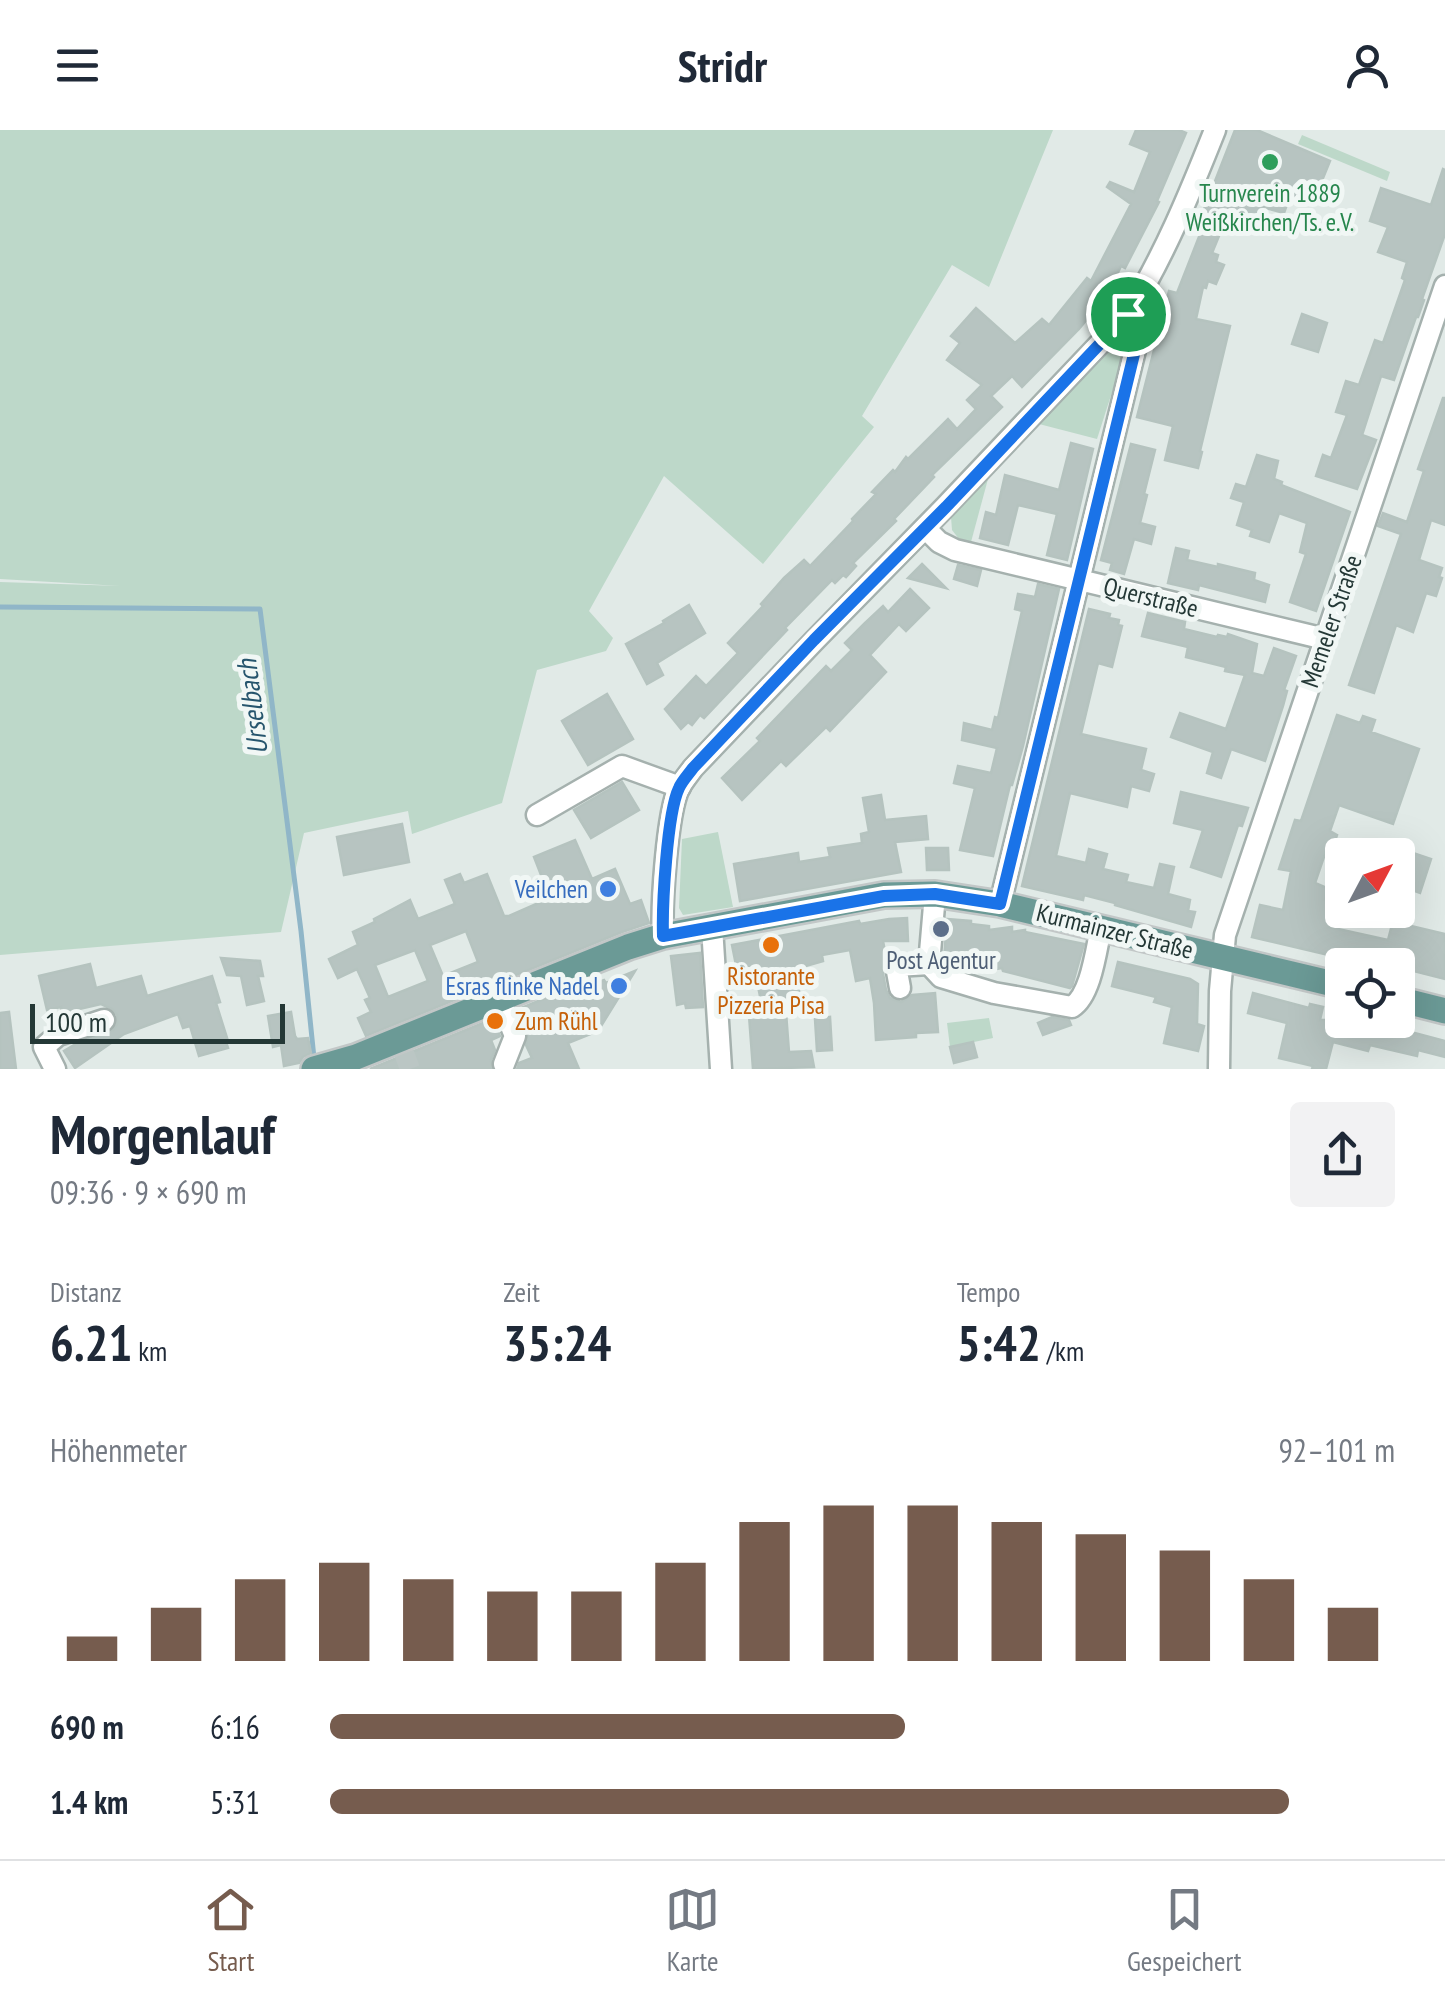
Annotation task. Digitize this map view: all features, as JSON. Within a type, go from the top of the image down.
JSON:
[{"type":"main road","name":"Kurmainzer Straße","points":[[314,1069],[402,1046],[500,999],[663,936],[884,896],[935,894],[1000,904],[1325,982]]},
{"type":"main road","points":[[1415,1004],[1445,1011]]},
{"type":"street","points":[[663,936],[673,806],[680,786],[814,640],[1128,314],[1155,268],[1215,130]]},
{"type":"street","name":"Memeler Straße","points":[[1218,1069],[1225,935],[1445,286]]},
{"type":"street","points":[[1000,904],[1136,346],[1128,314]]},
{"type":"street","name":"Querstraße","points":[[924,528],[955,550],[1325,639]]},
{"type":"street","points":[[538,814],[622,766],[680,786]]},
{"type":"street","points":[[929,964],[935,894]]},
{"type":"street","points":[[712,927],[721,1069]]},
{"type":"street","points":[[900,988],[896,966],[929,964],[942,977],[994,994],[1072,1007],[1078,1005],[1085,993],[1101,928]]},
{"type":"street","points":[[500,999],[515,1036],[504,1064]]},
{"type":"street","points":[[55,1069],[44,1047],[58,1035],[104,1020]]},
{"type":"green space","points":[[0,130],[1053,130],[989,287],[952,265],[862,416],[874,427],[763,564],[664,476],[589,611],[613,638],[606,651],[537,670],[502,803],[412,834],[408,811],[304,833],[281,932],[0,955],[0,582],[120,586],[0,579]]},
{"type":"green space","points":[[1302,135],[1390,172],[1387,181],[1298,144]]},
{"type":"green space","points":[[1113,348],[1121,353],[1122,361],[1097,439],[1039,424]]},
{"type":"green space","points":[[988,479],[971,542],[959,539],[952,530],[951,517]]},
{"type":"green space","points":[[718,832],[733,907],[683,915],[679,908],[682,839]]},
{"type":"green space","points":[[989,1018],[993,1038],[950,1047],[947,1023]]},
{"type":"building","points":[[1136,130],[1186,133],[1159,202],[1108,294],[1022,387],[1012,376],[991,396],[1002,407],[932,475],[896,521],[853,563],[856,566],[846,577],[843,575],[835,583],[832,580],[704,718],[700,715],[692,725],[688,722],[681,729],[665,709],[696,676],[706,686],[738,653],[728,643],[784,578],[804,560],[810,566],[876,494],[872,492],[948,419],[957,429],[976,409],[967,400],[982,385],[947,360],[960,343],[951,336],[976,308],[1015,343],[1042,319],[1049,325],[1087,278],[1091,281],[1131,204],[1107,187],[1110,182],[1134,192],[1150,152],[1130,144]]},
{"type":"building","points":[[1235,130],[1257,130],[1330,161],[1317,193],[1303,188],[1298,200],[1290,196],[1284,213],[1262,207],[1258,219],[1230,209],[1212,253],[1218,255],[1216,262],[1224,265],[1216,284],[1208,281],[1203,287],[1196,319],[1230,326],[1198,468],[1165,460],[1173,426],[1137,417],[1169,291],[1177,293],[1204,224],[1199,222]]},
{"type":"building","points":[[1443,169],[1445,234],[1394,380],[1381,376],[1362,435],[1376,440],[1357,489],[1316,476],[1323,455],[1331,458],[1347,415],[1336,412],[1346,381],[1359,385],[1375,340],[1383,343],[1405,280],[1402,278],[1407,262],[1378,252],[1388,227],[1370,221],[1381,188],[1431,205]]},
{"type":"building","points":[[1302,314],[1327,323],[1318,352],[1292,344]]},
{"type":"building","points":[[1443,398],[1445,525],[1431,520],[1419,560],[1442,568],[1442,578],[1436,596],[1426,593],[1413,632],[1396,625],[1374,693],[1349,685],[1401,534],[1378,526],[1383,513],[1407,522],[1424,471],[1418,469]]},
{"type":"building","points":[[1071,443],[1093,449],[1067,560],[1047,555],[1057,514],[1018,505],[1008,545],[980,538],[986,512],[996,515],[1005,475],[1059,490]]},
{"type":"building","points":[[1131,444],[1155,450],[1140,523],[1155,527],[1151,544],[1134,539],[1124,574],[1110,570],[1112,563],[1101,560]]},
{"type":"building","points":[[1257,455],[1278,461],[1274,479],[1281,485],[1350,512],[1316,611],[1290,602],[1306,554],[1300,552],[1307,523],[1279,513],[1269,542],[1250,536],[1252,530],[1237,525],[1244,502],[1231,498],[1236,484],[1246,487]]},
{"type":"building","points":[[1176,548],[1189,551],[1187,560],[1255,573],[1254,580],[1269,585],[1265,602],[1199,585],[1198,590],[1168,583]]},
{"type":"building","points":[[922,564],[946,588],[908,578]]},
{"type":"building","points":[[958,565],[981,570],[977,586],[954,579]]},
{"type":"building","points":[[1038,584],[1059,589],[993,856],[960,850],[975,788],[954,783],[958,766],[991,773],[997,748],[962,740],[964,723],[992,730],[1022,611],[1015,609],[1018,594],[1035,597]]},
{"type":"building","points":[[910,589],[929,608],[906,631],[899,624],[870,655],[886,672],[830,731],[826,727],[786,766],[781,761],[742,800],[722,778],[826,666],[831,671],[852,650],[845,643],[883,606],[888,612]]},
{"type":"building","points":[[689,605],[705,633],[657,663],[663,675],[647,684],[626,644]]},
{"type":"building","points":[[1089,609],[1110,614],[1109,618],[1119,620],[1118,625],[1122,626],[1112,667],[1098,663],[1081,734],[1146,749],[1141,770],[1154,774],[1149,791],[1131,786],[1127,807],[1070,793],[1056,856],[1086,863],[1089,849],[1107,854],[1103,869],[1128,875],[1126,882],[1154,888],[1160,864],[1174,867],[1168,894],[1190,900],[1188,911],[1195,912],[1191,927],[1084,895],[1083,900],[1022,886]]},
{"type":"building","points":[[1148,613],[1185,622],[1184,629],[1217,637],[1228,634],[1257,644],[1252,673],[1264,676],[1274,648],[1296,656],[1265,761],[1231,749],[1221,778],[1207,773],[1213,752],[1171,737],[1180,713],[1226,729],[1245,675],[1186,657],[1188,647],[1142,636]]},
{"type":"building","points":[[607,694],[633,739],[588,765],[562,721]]},
{"type":"building","points":[[1337,715],[1360,723],[1363,716],[1375,720],[1371,732],[1419,749],[1393,824],[1339,805],[1330,831],[1337,835],[1325,838],[1325,854],[1315,883],[1325,887],[1325,928],[1388,940],[1391,928],[1415,927],[1445,934],[1445,979],[1415,971],[1415,948],[1325,948],[1325,954],[1252,937],[1260,905],[1283,910],[1291,871],[1279,869],[1295,820],[1301,821]]},
{"type":"building","points":[[622,782],[639,810],[591,838],[574,810]]},
{"type":"building","points":[[1181,792],[1248,808],[1242,826],[1238,825],[1221,877],[1191,867],[1203,830],[1174,823]]},
{"type":"building","points":[[881,795],[885,820],[926,816],[928,839],[895,842],[901,872],[740,901],[734,864],[798,853],[799,862],[830,857],[828,848],[862,843],[861,834],[869,832],[863,798]]},
{"type":"building","points":[[402,824],[409,862],[344,875],[337,837]]},
{"type":"building","points":[[575,840],[592,879],[615,869],[630,904],[641,900],[649,923],[366,1036],[358,1018],[371,1012],[365,1000],[370,998],[357,969],[338,978],[329,959],[358,945],[353,932],[410,900],[418,919],[455,904],[445,880],[460,874],[464,883],[487,874],[504,916],[509,916],[550,898],[534,857]],"holes":[[[466,931],[478,962],[443,976],[430,945]],[[415,950],[428,981],[388,997],[375,965]]]},
{"type":"building","points":[[926,848],[948,848],[949,870],[927,870]]},
{"type":"building","points":[[1415,854],[1431,859],[1420,893],[1415,891]]},
{"type":"building","points":[[907,918],[908,941],[883,941],[886,990],[890,998],[901,1002],[912,995],[935,993],[938,1032],[876,1040],[870,978],[856,981],[850,950],[822,955],[823,961],[795,969],[800,996],[785,999],[789,1052],[811,1051],[814,1067],[753,1069],[748,1002],[761,1001],[754,967],[737,970],[732,945],[859,921],[860,924]]},
{"type":"building","points":[[947,919],[971,921],[989,926],[989,930],[1012,927],[1012,932],[1025,930],[1084,944],[1072,986],[1002,968],[990,970],[989,964],[944,960]]},
{"type":"building","points":[[700,953],[703,1007],[677,1005],[671,956]]},
{"type":"building","points":[[221,958],[260,961],[263,976],[258,976],[264,1001],[247,1005],[241,976],[227,975]]},
{"type":"building","points":[[1118,962],[1198,984],[1197,1024],[1204,1026],[1198,1051],[1164,1043],[1172,1007],[1154,1002],[1156,997],[1112,986]]},
{"type":"building","points":[[90,964],[96,988],[141,976],[147,996],[212,976],[228,1048],[199,1056],[190,1026],[183,1028],[178,1014],[124,1034],[75,1068],[64,1051],[113,1030],[117,1015],[101,1004],[62,1013],[61,1007],[47,1010],[39,976]]},
{"type":"building","points":[[635,971],[598,1031],[568,1043],[579,1069],[517,1069],[519,1063],[532,1058],[526,1045],[528,1031],[519,1009],[577,985],[579,990]]},
{"type":"building","points":[[1253,993],[1309,1008],[1310,1004],[1323,1007],[1320,1020],[1325,1020],[1325,1038],[1415,1038],[1415,1033],[1445,1041],[1445,1057],[1418,1050],[1417,1056],[1370,1045],[1368,1051],[1333,1042],[1326,1069],[1312,1069],[1313,1066],[1279,1058],[1287,1023],[1248,1013]]},
{"type":"building","points":[[9,1012],[16,1069],[0,1069],[0,1013]]},
{"type":"building","points":[[291,1012],[295,1036],[308,1038],[311,1053],[299,1063],[284,1066],[281,1045],[273,1047],[268,1016]]},
{"type":"building","points":[[830,1017],[832,1050],[817,1051],[815,1019]]},
{"type":"building","points":[[1052,1017],[1069,1020],[1071,1025],[1043,1035],[1038,1023]]},
{"type":"building","points":[[493,1019],[500,1036],[491,1040],[495,1050],[492,1069],[370,1069]]},
{"type":"building","points":[[973,1042],[977,1057],[954,1063],[950,1047]]},
{"type":"waterway","name":"Urselbach","points":[[0,607],[260,609],[314,1058]]},
{"type":"tunnel","points":[[404,1053],[410,1069]]},
{"type":"place","name":"Turnverein 1889 Weißkirchen/Ts. e.V.","points":[[1270,162]]},
{"type":"place","name":"Veilchen","points":[[608,889]]},
{"type":"place","name":"Post Agentur","points":[[941,929]]},
{"type":"place","name":"Ristorante Pizzeria Pisa","points":[[771,945]]},
{"type":"place","name":"Esras flinke Nadel","points":[[619,986]]},
{"type":"place","name":"Zum Rühl","points":[[495,1021]]},
{"type":"route","points":[[1128,314],[1136,346],[1000,904],[935,894],[884,896],[663,936],[673,806],[680,786],[693,768],[1128,314]]}]
